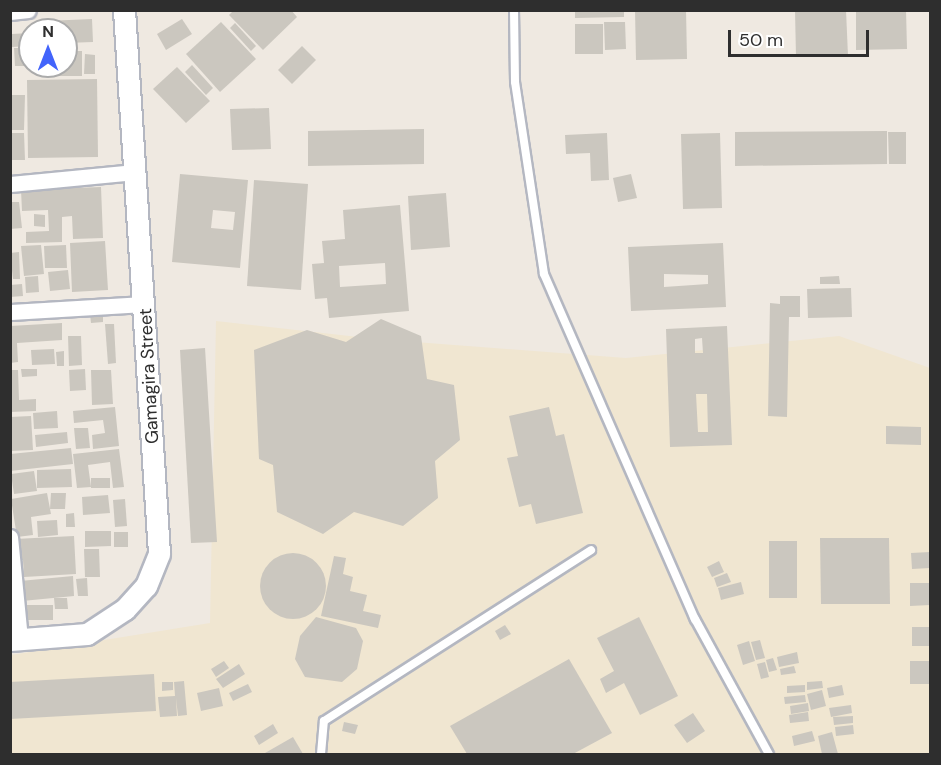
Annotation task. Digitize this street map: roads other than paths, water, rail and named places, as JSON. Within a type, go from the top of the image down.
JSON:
[{"type":"street","points":[[10,12],[28,10]]},
{"type":"street","name":"Gamagira Street","points":[[15,639],[87,634],[125,609],[146,586],[159,553],[145,304],[123,10]]},
{"type":"street","points":[[10,184],[135,172]]},
{"type":"street","points":[[10,312],[145,304]]},
{"type":"street","points":[[10,537],[15,639]]},
{"type":"lane","points":[[514,10],[515,82],[544,274],[695,619],[769,754]]},
{"type":"lane","points":[[321,754],[324,721],[591,550]]}]
